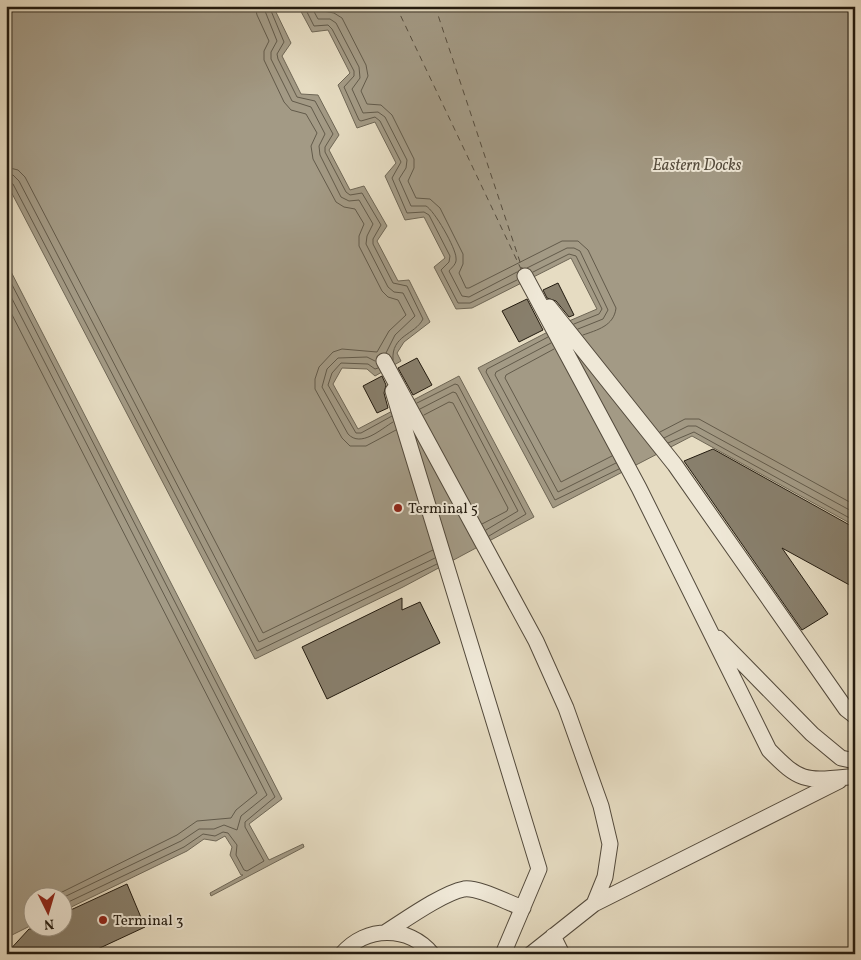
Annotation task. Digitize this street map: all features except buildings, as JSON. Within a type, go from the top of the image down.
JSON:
[{"type":"lane","points":[[850,713],[675,465],[524,276],[639,488],[769,750],[787,769],[811,780],[852,775]]},
{"type":"lane","points":[[503,954],[539,869],[384,361],[536,641],[569,717],[601,806],[610,844],[605,877],[594,904]]},
{"type":"lane","points":[[709,628],[812,734],[841,758],[855,761]]},
{"type":"lane","points":[[531,954],[594,904],[852,775]]},
{"type":"lane","points":[[386,932],[437,901],[465,889],[484,893],[523,908]]},
{"type":"lane","points":[[342,954],[349,945],[366,935],[386,932],[402,934],[418,941],[432,954]]},
{"type":"lane","points":[[552,936],[562,954]]},
{"type":"water","points":[[6,6],[273,6],[291,43],[282,56],[301,94],[318,95],[339,135],[329,150],[350,190],[364,186],[387,226],[377,241],[398,281],[409,280],[430,322],[404,342],[397,353],[401,361],[375,376],[367,369],[342,368],[333,384],[358,429],[459,376],[534,517],[403,587],[255,659],[6,182]]},
{"type":"water","name":"Eastern Docks","points":[[298,6],[855,6],[855,526],[692,436],[553,508],[478,368],[569,321],[597,309],[571,258],[472,308],[456,309],[434,267],[445,258],[424,217],[405,220],[385,176],[396,163],[375,122],[357,128],[338,85],[350,73],[328,30],[312,32]]},
{"type":"water","points":[[6,262],[282,799],[249,824],[269,860],[303,844],[304,847],[211,896],[210,893],[243,875],[241,875],[230,855],[232,847],[225,836],[216,841],[204,839],[187,851],[72,907],[72,888],[22,888],[22,930],[6,938]]},
{"type":"ferry route","points":[[396,6],[522,271]]},
{"type":"ferry route","points":[[435,6],[523,271]]},
{"type":"place","name":"Terminal 5","points":[[398,508]]},
{"type":"place","name":"Terminal 3","points":[[103,920]]}]
